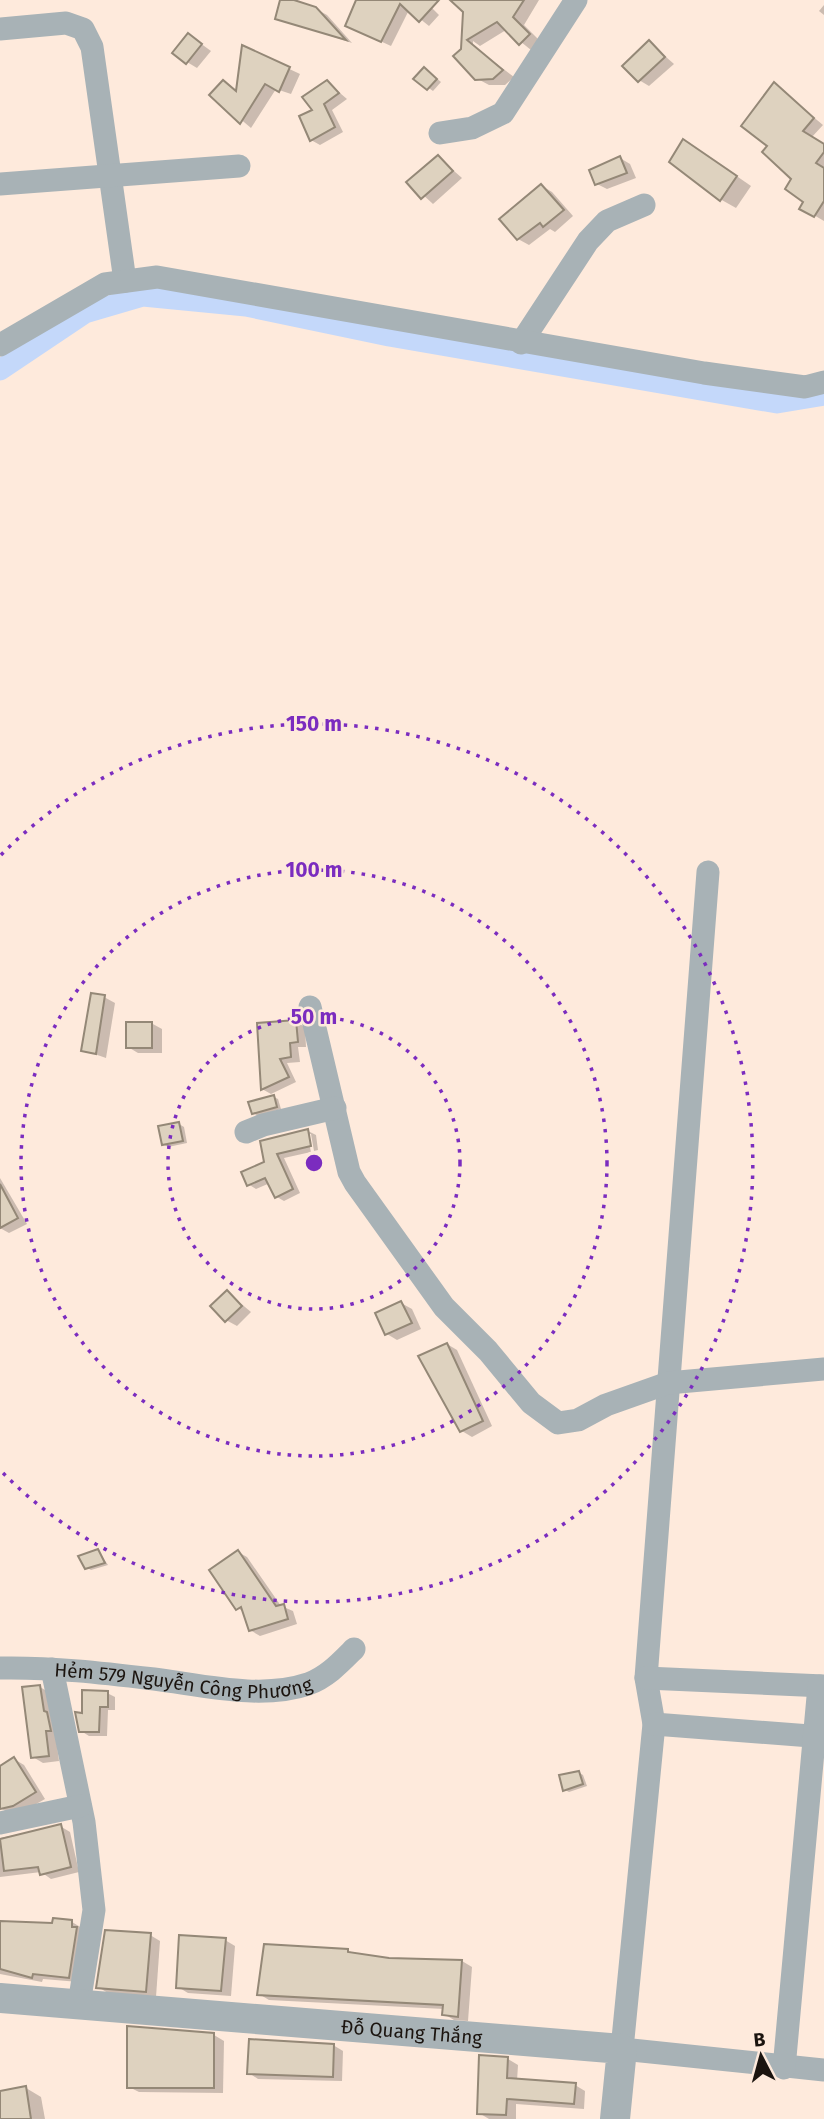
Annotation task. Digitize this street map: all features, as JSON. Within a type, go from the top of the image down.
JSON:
[{"type":"street","points":[[440,133],[472,128],[503,113],[576,0]]},
{"type":"street","points":[[0,29],[66,23],[83,29],[92,47],[125,281]]},
{"type":"street","points":[[0,184],[239,166]]},
{"type":"street","points":[[521,343],[588,241],[607,221],[644,205]]},
{"type":"street","points":[[0,345],[105,284],[157,277],[208,284],[521,343],[805,387],[824,382]]},
{"type":"street","points":[[615,2119],[654,1724],[646,1678],[708,872]]},
{"type":"street","points":[[310,1007],[349,1172],[444,1307],[488,1351],[531,1403],[558,1423],[578,1420],[606,1405],[668,1383],[824,1369]]},
{"type":"street","points":[[246,1132],[263,1125],[335,1108]]},
{"type":"street","name":"Hẻm 579 Nguyễn Công Phương","points":[[0,1668],[52,1669],[241,1690],[278,1689],[307,1684],[335,1670],[354,1649]]},
{"type":"street","points":[[52,1669],[80,1806],[94,1910],[79,2004]]},
{"type":"street","points":[[646,1678],[822,1686],[820,1737],[784,2068]]},
{"type":"street","points":[[654,1724],[820,1737]]},
{"type":"street","points":[[0,1823],[80,1806]]},
{"type":"street","name":"Đỗ Quang Thắng","points":[[0,1998],[622,2049],[784,2068],[824,2070]]},
{"type":"building","points":[[280,0],[294,0],[316,7],[346,40],[275,19]]},
{"type":"building","points":[[356,0],[439,0],[419,22],[400,4],[381,42],[345,26]]},
{"type":"building","points":[[450,0],[524,0],[513,17],[530,34],[519,45],[497,22],[467,40],[503,70],[493,79],[475,80],[453,56],[461,49],[463,12]]},
{"type":"building","points":[[188,33],[202,44],[186,64],[172,53]]},
{"type":"building","points":[[649,40],[665,57],[638,82],[622,66]]},
{"type":"building","points":[[242,45],[290,67],[279,92],[265,84],[240,124],[209,95],[223,80],[236,91]]},
{"type":"building","points":[[424,67],[437,79],[427,90],[413,79]]},
{"type":"building","points":[[327,80],[339,93],[324,104],[335,127],[310,141],[299,116],[312,110],[302,97]]},
{"type":"building","points":[[774,82],[814,118],[803,131],[824,144],[824,152],[816,163],[824,168],[824,201],[814,217],[799,209],[803,202],[785,189],[791,179],[762,152],[767,146],[741,126]]},
{"type":"building","points":[[683,139],[737,176],[720,201],[669,162]]},
{"type":"building","points":[[438,155],[453,171],[421,199],[406,182]]},
{"type":"building","points":[[620,156],[627,173],[595,185],[589,170]]},
{"type":"building","points":[[541,184],[564,210],[543,227],[540,223],[517,240],[499,219]]},
{"type":"building","points":[[91,993],[105,995],[96,1054],[81,1051]]},
{"type":"building","points":[[296,1020],[298,1042],[290,1043],[291,1057],[280,1059],[289,1077],[261,1090],[257,1023]]},
{"type":"building","points":[[126,1022],[152,1022],[152,1048],[126,1048]]},
{"type":"building","points":[[274,1095],[277,1107],[252,1114],[248,1102]]},
{"type":"building","points":[[179,1122],[183,1141],[162,1145],[158,1126]]},
{"type":"building","points":[[308,1129],[311,1146],[277,1154],[293,1189],[275,1198],[265,1178],[247,1186],[241,1172],[264,1162],[260,1141]]},
{"type":"building","points":[[0,1184],[18,1218],[0,1228]]},
{"type":"building","points":[[227,1290],[242,1306],[225,1322],[210,1306]]},
{"type":"building","points":[[401,1301],[412,1323],[385,1335],[375,1313]]},
{"type":"building","points":[[447,1343],[483,1421],[460,1432],[418,1356]]},
{"type":"building","points":[[98,1549],[105,1563],[85,1569],[78,1556]]},
{"type":"building","points":[[238,1550],[276,1606],[284,1604],[288,1619],[249,1631],[241,1607],[236,1610],[209,1570]]},
{"type":"building","points":[[40,1685],[44,1711],[47,1712],[51,1731],[46,1731],[49,1756],[31,1758],[22,1687]]},
{"type":"building","points":[[82,1690],[108,1691],[108,1707],[100,1707],[99,1732],[79,1732],[75,1712],[82,1713]]},
{"type":"building","points":[[14,1757],[36,1792],[13,1806],[0,1809],[0,1766]]},
{"type":"building","points":[[579,1771],[583,1784],[563,1791],[559,1775]]},
{"type":"building","points":[[61,1824],[71,1867],[40,1875],[38,1867],[4,1871],[0,1839]]},
{"type":"building","points":[[53,1918],[72,1920],[72,1927],[77,1927],[69,1978],[33,1974],[32,1978],[0,1969],[0,1921],[52,1923]]},
{"type":"building","points":[[105,1930],[151,1933],[146,1992],[96,1988]]},
{"type":"building","points":[[179,1935],[226,1938],[221,1991],[176,1988]]},
{"type":"building","points":[[264,1944],[348,1949],[348,1952],[389,1958],[462,1960],[458,2017],[442,2015],[443,2005],[257,1995]]},
{"type":"building","points":[[127,2026],[214,2033],[214,2088],[127,2088]]},
{"type":"building","points":[[249,2039],[334,2044],[333,2077],[247,2074]]},
{"type":"building","points":[[479,2055],[508,2057],[507,2078],[576,2083],[574,2104],[507,2099],[506,2115],[477,2114]]},
{"type":"building","points":[[26,2086],[31,2119],[0,2119],[0,2091]]},
{"type":"waterway","points":[[0,370],[85,313],[143,296],[246,306],[389,336],[777,403],[824,395]]}]
